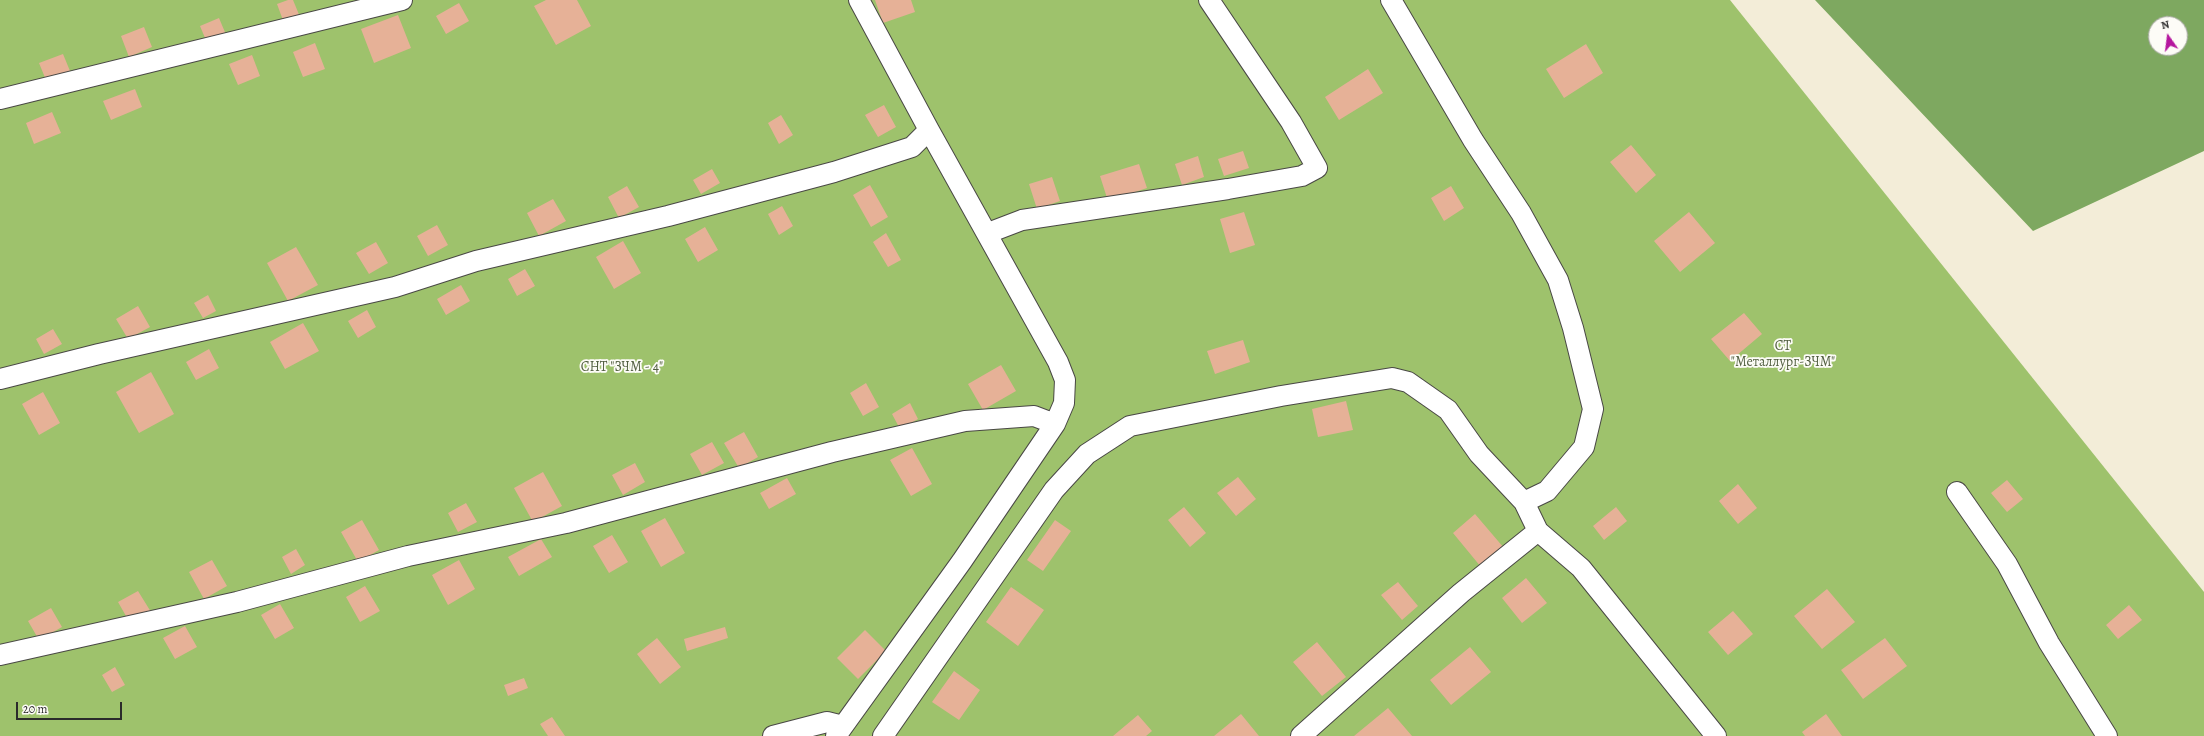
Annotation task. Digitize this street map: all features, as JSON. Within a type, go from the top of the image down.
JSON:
[{"type":"lane","points":[[0,99],[402,0]]},
{"type":"lane","points":[[773,736],[827,722],[839,731],[962,561],[1055,424],[1064,403],[1065,380],[1058,362],[988,233],[928,130],[859,0]]},
{"type":"lane","points":[[988,233],[1022,220],[1228,189],[1302,176],[1317,168],[1291,122],[1209,0]]},
{"type":"lane","points":[[1391,0],[1473,140],[1521,213],[1551,266],[1558,280],[1574,328],[1593,409],[1584,447],[1547,491],[1524,502]]},
{"type":"lane","points":[[0,379],[99,354],[395,287],[476,261],[668,216],[834,172],[912,146],[928,130]]},
{"type":"lane","points":[[883,736],[1054,490],[1087,454],[1130,426],[1281,396],[1392,378],[1408,382],[1448,410],[1479,454],[1524,502],[1538,530],[1581,568],[1716,736]]},
{"type":"lane","points":[[0,655],[237,602],[408,556],[566,523],[824,454],[964,421],[1034,416],[1055,424]]},
{"type":"lane","points":[[1957,492],[2007,564],[2049,642],[2107,736]]},
{"type":"lane","points":[[1301,736],[1461,593],[1538,530]]},
{"type":"green space","name":"СНТ \"ЗЧМ - 4\"","points":[[0,0],[1730,0],[2204,592],[2204,736],[0,736]]},
{"type":"green space","points":[[1815,0],[2204,0],[2204,151],[2033,231]]},
{"type":"building","points":[[288,0],[293,0],[300,17],[284,23],[277,4]]},
{"type":"building","points":[[546,0],[577,0],[591,26],[556,45],[534,6]]},
{"type":"building","points":[[875,0],[911,0],[915,12],[883,23]]},
{"type":"building","points":[[459,3],[469,21],[446,34],[436,16]]},
{"type":"building","points":[[398,15],[411,48],[374,63],[361,29]]},
{"type":"building","points":[[219,18],[227,37],[208,45],[200,26]]},
{"type":"building","points":[[144,27],[152,47],[129,57],[121,36]]},
{"type":"building","points":[[315,43],[325,69],[303,77],[293,52]]},
{"type":"building","points":[[1586,44],[1603,73],[1564,98],[1546,69]]},
{"type":"building","points":[[63,54],[70,71],[46,80],[39,63]]},
{"type":"building","points":[[252,55],[260,76],[238,85],[229,64]]},
{"type":"building","points":[[1368,69],[1383,93],[1339,120],[1325,97]]},
{"type":"building","points":[[135,89],[142,107],[111,120],[103,101]]},
{"type":"building","points":[[884,105],[896,127],[878,137],[865,115]]},
{"type":"building","points":[[52,112],[61,133],[34,144],[26,123]]},
{"type":"building","points":[[781,115],[793,135],[779,144],[768,123]]},
{"type":"building","points":[[1631,145],[1656,175],[1636,193],[1610,162]]},
{"type":"building","points":[[1243,151],[1249,168],[1224,176],[1218,159]]},
{"type":"building","points":[[1198,156],[1204,177],[1182,185],[1175,164]]},
{"type":"building","points":[[1139,164],[1147,188],[1108,201],[1100,176]]},
{"type":"building","points":[[712,169],[720,183],[701,194],[693,180]]},
{"type":"building","points":[[1052,177],[1060,201],[1037,209],[1029,184]]},
{"type":"building","points":[[870,185],[888,217],[871,227],[853,195]]},
{"type":"building","points":[[627,186],[639,207],[619,218],[608,197]]},
{"type":"building","points":[[1451,186],[1464,208],[1444,221],[1431,198]]},
{"type":"building","points":[[553,199],[566,221],[539,236],[527,213]]},
{"type":"building","points":[[782,206],[793,226],[779,235],[768,214]]},
{"type":"building","points":[[1244,212],[1255,245],[1230,253],[1220,219]]},
{"type":"building","points":[[1689,212],[1715,243],[1680,272],[1654,241]]},
{"type":"building","points":[[437,225],[448,245],[428,256],[417,236]]},
{"type":"building","points":[[705,227],[718,250],[698,262],[685,239]]},
{"type":"building","points":[[886,233],[901,260],[888,267],[873,242]]},
{"type":"building","points":[[623,241],[641,273],[614,289],[596,257]]},
{"type":"building","points":[[376,242],[388,263],[369,274],[356,253]]},
{"type":"building","points":[[296,247],[318,285],[288,301],[267,263]]},
{"type":"building","points":[[525,269],[535,286],[517,296],[508,279]]},
{"type":"building","points":[[461,285],[470,301],[446,315],[437,299]]},
{"type":"building","points":[[208,295],[216,311],[203,318],[194,303]]},
{"type":"building","points":[[138,306],[150,327],[128,339],[116,319]]},
{"type":"building","points":[[367,310],[376,327],[358,338],[348,321]]},
{"type":"building","points":[[1744,313],[1762,334],[1730,361],[1711,339]]},
{"type":"building","points":[[303,323],[319,351],[285,369],[270,342]]},
{"type":"building","points":[[53,329],[62,344],[44,354],[36,339]]},
{"type":"building","points":[[1243,340],[1250,362],[1215,374],[1207,351]]},
{"type":"building","points":[[209,349],[219,368],[196,380],[186,362]]},
{"type":"building","points":[[1001,365],[1016,391],[983,410],[968,384]]},
{"type":"building","points":[[151,372],[174,414],[139,433],[116,392]]},
{"type":"building","points":[[866,383],[879,407],[863,416],[850,393]]},
{"type":"building","points":[[43,392],[60,423],[39,435],[22,404]]},
{"type":"building","points":[[1346,401],[1353,430],[1318,437],[1312,409]]},
{"type":"building","points":[[910,403],[918,419],[900,429],[892,414]]},
{"type":"building","points":[[744,432],[758,457],[739,468],[724,443]]},
{"type":"building","points":[[712,442],[724,463],[702,475],[690,454]]},
{"type":"building","points":[[912,448],[932,484],[911,496],[890,460]]},
{"type":"building","points":[[635,463],[645,482],[623,495],[612,475]]},
{"type":"building","points":[[543,472],[562,506],[533,522],[514,488]]},
{"type":"building","points":[[1238,477],[1256,499],[1236,516],[1217,493]]},
{"type":"building","points":[[787,478],[796,494],[769,509],[760,493]]},
{"type":"building","points":[[2007,480],[2023,499],[2007,512],[1991,493]]},
{"type":"building","points":[[1738,484],[1757,508],[1738,524],[1719,501]]},
{"type":"building","points":[[466,503],[477,522],[458,532],[448,513]]},
{"type":"building","points":[[1184,507],[1206,533],[1190,547],[1168,520]]},
{"type":"building","points":[[1616,507],[1627,521],[1604,540],[1593,526]]},
{"type":"building","points":[[1475,514],[1504,548],[1481,567],[1453,533]]},
{"type":"building","points":[[665,518],[685,553],[661,567],[641,531]]},
{"type":"building","points":[[362,520],[379,550],[358,562],[341,532]]},
{"type":"building","points":[[1055,520],[1071,531],[1043,571],[1027,560]]},
{"type":"building","points":[[612,535],[628,562],[609,573],[593,546]]},
{"type":"building","points":[[541,539],[552,557],[519,576],[508,557]]},
{"type":"building","points":[[296,549],[305,565],[291,574],[282,557]]},
{"type":"building","points":[[212,560],[227,586],[204,599],[189,572]]},
{"type":"building","points":[[459,560],[475,589],[448,605],[432,575]]},
{"type":"building","points":[[1526,578],[1547,603],[1522,623],[1502,598]]},
{"type":"building","points":[[1398,582],[1418,606],[1402,620],[1381,595]]},
{"type":"building","points":[[365,586],[380,611],[360,622],[346,597]]},
{"type":"building","points":[[1011,587],[1044,610],[1018,646],[986,622]]},
{"type":"building","points":[[1827,589],[1855,622],[1822,649],[1794,616]]},
{"type":"building","points":[[138,591],[151,612],[130,623],[118,602]]},
{"type":"building","points":[[280,604],[294,628],[275,639],[261,615]]},
{"type":"building","points":[[2129,605],[2142,620],[2118,639],[2106,625]]},
{"type":"building","points":[[51,608],[62,627],[39,640],[28,621]]},
{"type":"building","points":[[1733,611],[1753,634],[1728,655],[1708,632]]},
{"type":"building","points":[[185,626],[197,647],[175,659],[163,638]]},
{"type":"building","points":[[725,627],[728,638],[687,651],[684,639]]},
{"type":"building","points":[[865,630],[886,651],[858,679],[837,658]]},
{"type":"building","points":[[657,638],[681,667],[660,684],[637,654]]},
{"type":"building","points":[[1885,638],[1907,666],[1863,699],[1841,670]]},
{"type":"building","points":[[1317,642],[1346,677],[1322,696],[1293,662]]},
{"type":"building","points":[[1470,647],[1491,672],[1451,705],[1430,680]]},
{"type":"building","points":[[115,667],[125,685],[112,692],[102,675]]},
{"type":"building","points":[[954,671],[980,690],[959,720],[932,702]]},
{"type":"building","points":[[524,678],[528,688],[508,696],[504,685]]},
{"type":"building","points":[[1388,708],[1412,736],[1354,736]]},
{"type":"building","points":[[1241,714],[1259,736],[1214,736]]},
{"type":"building","points":[[1826,714],[1842,736],[1805,736],[1802,732]]},
{"type":"building","points":[[1138,715],[1152,731],[1146,736],[1113,736]]},
{"type":"building","points":[[552,717],[565,736],[548,736],[540,724]]},
{"type":"park label","name":"СТ \"Металлург-ЗЧМ\"","points":[[1783,356]]}]
